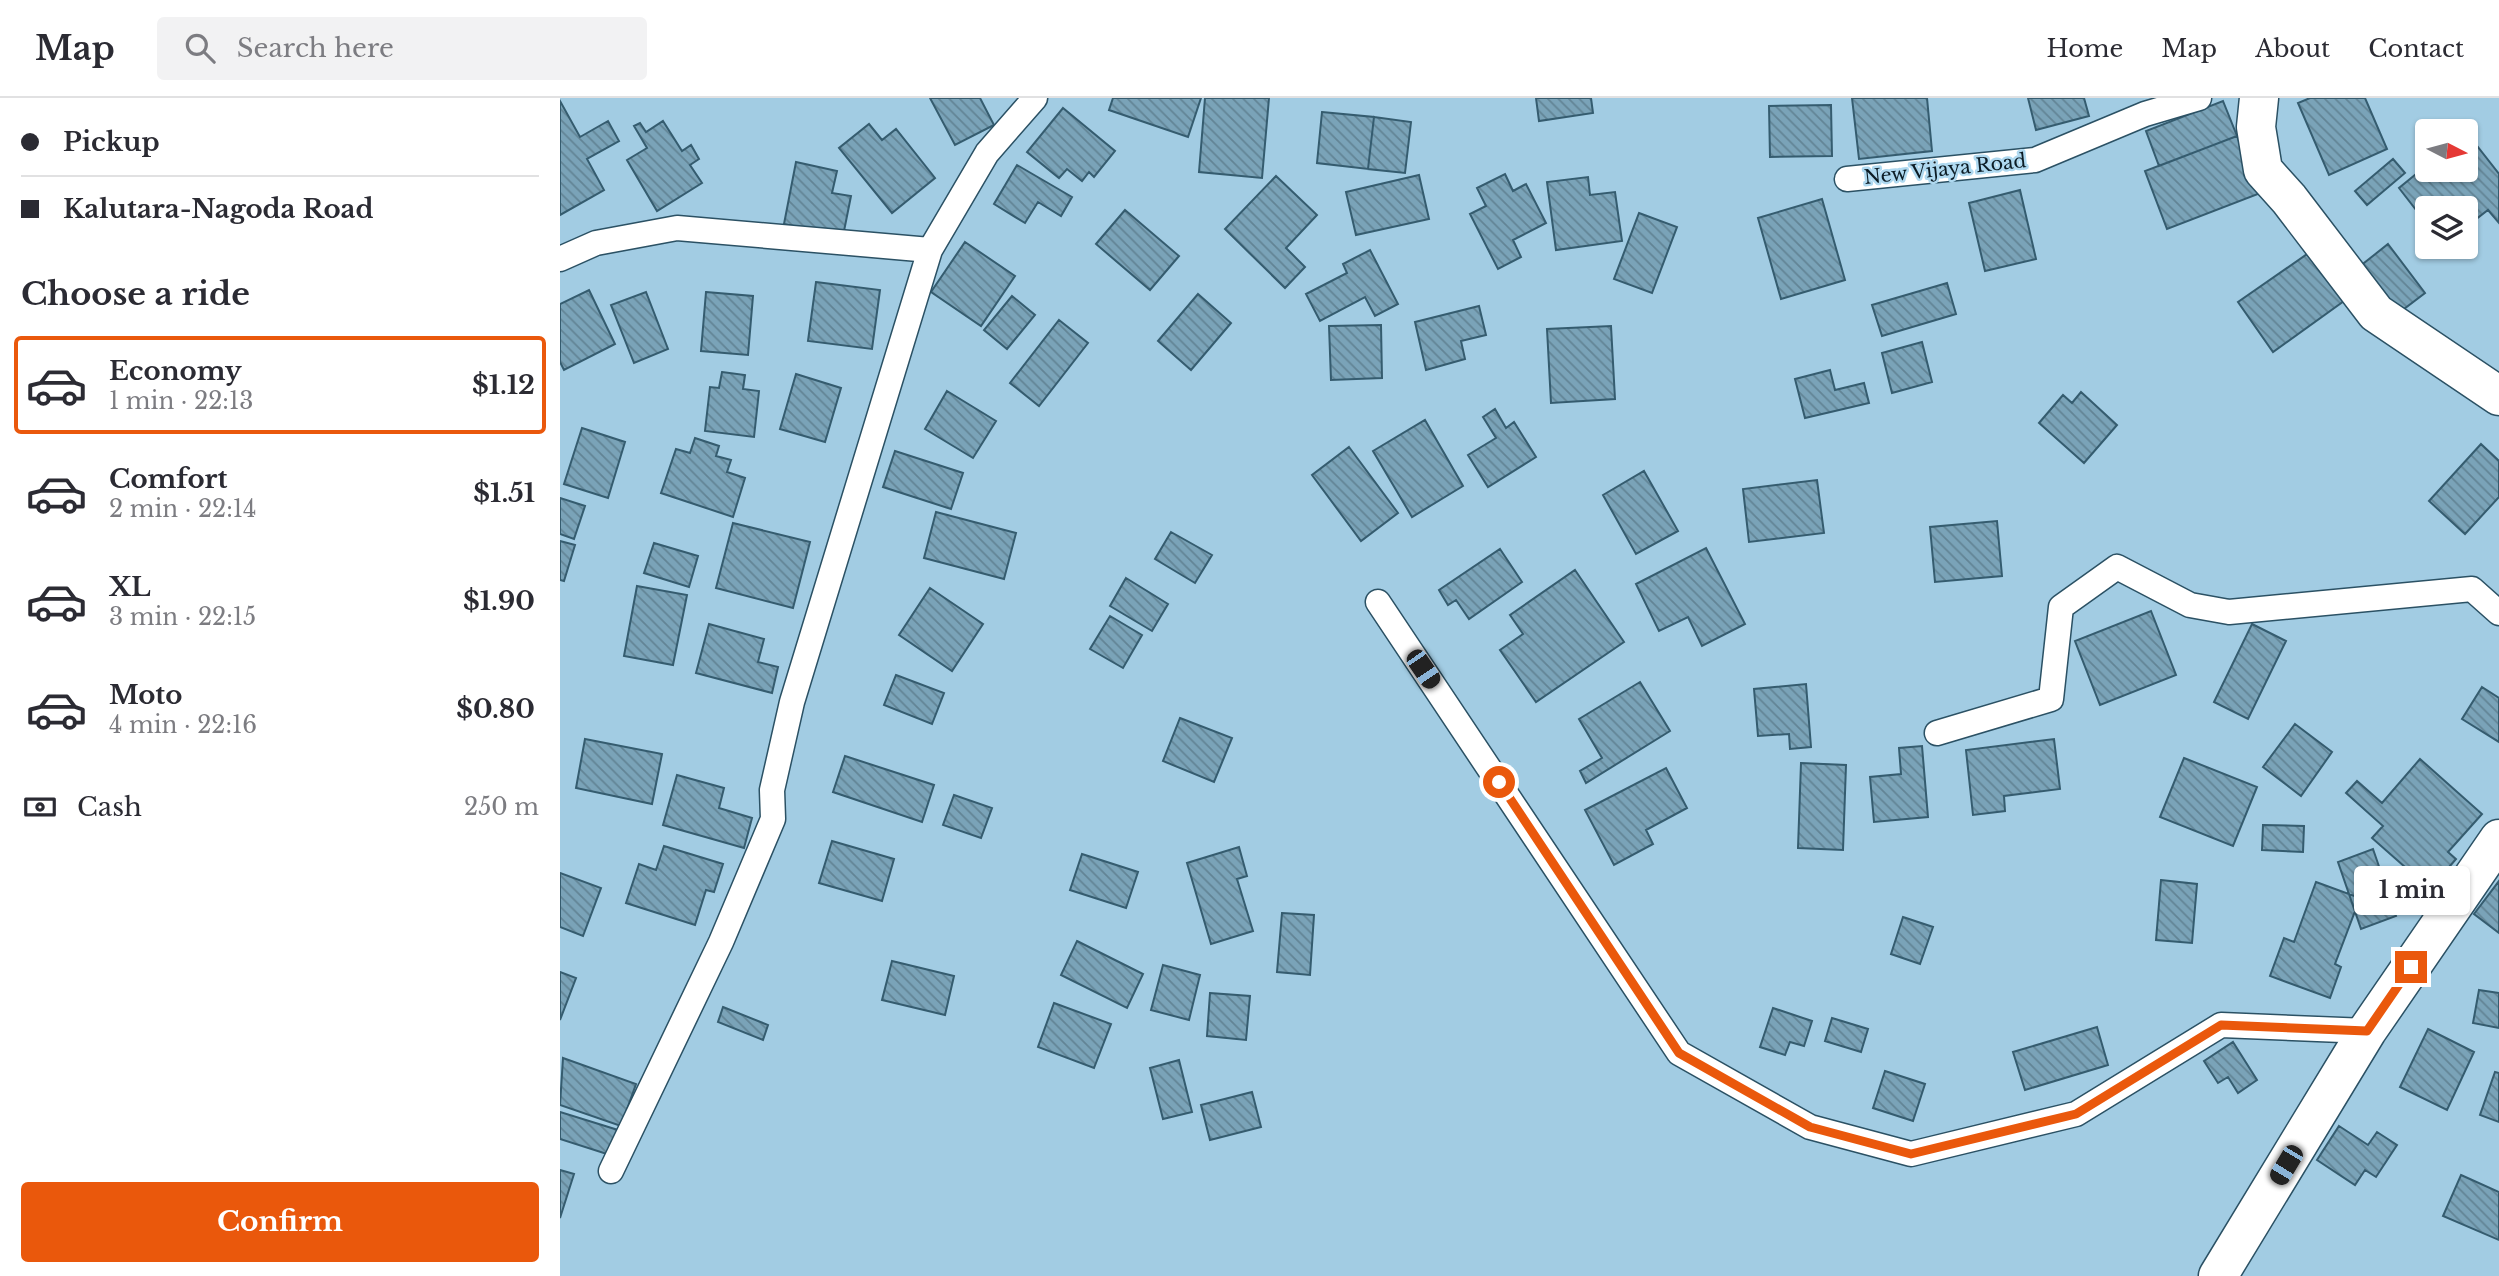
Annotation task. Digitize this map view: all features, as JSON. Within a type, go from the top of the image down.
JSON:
[{"type":"main road","points":[[2259,98],[2256,127],[2263,170],[2289,199],[2376,313],[2499,396]]},
{"type":"main road","points":[[2218,1276],[2367,1031],[2499,839]]},
{"type":"street","points":[[611,1171],[721,942],[773,819],[772,790],[792,702],[930,250],[987,153],[1035,98]]},
{"type":"street","name":"New Vijaya Road","points":[[1847,180],[2035,160],[2145,114],[2199,98]]},
{"type":"street","points":[[560,259],[596,243],[677,229],[930,250]]},
{"type":"street","points":[[1937,733],[2051,699],[2061,607],[2117,567],[2190,605],[2229,612],[2472,589],[2499,613]]},
{"type":"street","points":[[1378,602],[1679,1053],[1810,1127],[1911,1154],[2076,1114],[2221,1025],[2367,1031]]},
{"type":"building","points":[[930,98],[980,98],[994,125],[955,145]]},
{"type":"building","points":[[1113,98],[1201,98],[1188,137],[1109,110]]},
{"type":"building","points":[[1205,98],[1269,98],[1262,178],[1199,172]]},
{"type":"building","points":[[1536,98],[1591,98],[1593,113],[1539,121]]},
{"type":"building","points":[[1852,98],[1927,98],[1932,151],[1859,159]]},
{"type":"building","points":[[2028,98],[2084,98],[2089,116],[2036,130]]},
{"type":"building","points":[[2310,98],[2365,98],[2387,149],[2329,175],[2298,103]]},
{"type":"building","points":[[560,101],[580,137],[608,121],[619,141],[587,159],[604,190],[560,215]]},
{"type":"building","points":[[2223,101],[2237,136],[2159,166],[2146,131]]},
{"type":"building","points":[[1831,105],[1832,156],[1770,157],[1769,106]]},
{"type":"building","points":[[1063,108],[1115,151],[1094,177],[1089,172],[1082,181],[1067,169],[1059,178],[1027,152]]},
{"type":"building","points":[[1322,112],[1374,117],[1368,169],[1317,163]]},
{"type":"building","points":[[1374,117],[1411,122],[1405,173],[1368,169]]},
{"type":"building","points":[[663,121],[682,151],[691,145],[699,159],[690,165],[702,183],[657,211],[627,160],[647,148],[634,126],[640,123],[646,132]]},
{"type":"building","points":[[869,124],[882,140],[896,129],[935,178],[892,213],[839,148]]},
{"type":"building","points":[[2237,136],[2258,194],[2167,229],[2145,171]]},
{"type":"building","points":[[2478,147],[2499,174],[2499,223],[2488,210],[2478,218],[2478,196],[2415,196],[2415,209],[2399,188],[2415,175],[2415,182],[2478,182]]},
{"type":"building","points":[[2393,159],[2405,173],[2367,205],[2355,191]]},
{"type":"building","points":[[796,162],[837,171],[832,193],[851,196],[843,236],[784,224]]},
{"type":"building","points":[[1017,165],[1072,197],[1061,216],[1038,202],[1025,223],[994,204]]},
{"type":"building","points":[[1505,174],[1513,191],[1526,184],[1546,223],[1513,240],[1521,257],[1498,269],[1470,214],[1486,206],[1477,188]]},
{"type":"building","points":[[1419,175],[1429,219],[1356,235],[1346,192]]},
{"type":"building","points":[[1276,176],[1317,215],[1286,248],[1305,267],[1285,288],[1225,229]]},
{"type":"building","points":[[1588,177],[1590,195],[1615,192],[1622,241],[1556,250],[1547,182]]},
{"type":"building","points":[[2020,190],[2036,259],[1985,271],[1969,203]]},
{"type":"building","points":[[1822,199],[1845,280],[1781,299],[1758,218]]},
{"type":"building","points":[[1125,210],[1179,256],[1150,290],[1096,244]]},
{"type":"building","points":[[1639,213],[1677,227],[1652,293],[1614,279]]},
{"type":"building","points":[[965,242],[1015,276],[981,326],[931,292]]},
{"type":"building","points":[[2388,244],[2425,293],[2396,315],[2359,267]]},
{"type":"building","points":[[1370,250],[1398,304],[1375,316],[1365,297],[1320,321],[1306,294],[1347,273],[1343,264]]},
{"type":"building","points":[[2310,252],[2344,301],[2273,352],[2238,302]]},
{"type":"building","points":[[816,282],[880,290],[872,349],[808,341]]},
{"type":"building","points":[[1947,283],[1956,314],[1882,336],[1872,305]]},
{"type":"building","points":[[589,290],[615,344],[564,370],[560,362],[560,304]]},
{"type":"building","points":[[646,292],[668,349],[634,363],[611,305]]},
{"type":"building","points":[[706,292],[753,296],[748,355],[701,351]]},
{"type":"building","points":[[1198,294],[1231,323],[1191,370],[1158,341]]},
{"type":"building","points":[[1012,296],[1035,315],[1007,349],[984,330]]},
{"type":"building","points":[[1479,306],[1486,335],[1461,341],[1465,359],[1426,370],[1415,322]]},
{"type":"building","points":[[1059,320],[1088,343],[1039,406],[1010,383]]},
{"type":"building","points":[[1381,325],[1382,378],[1331,380],[1329,326]]},
{"type":"building","points":[[1611,326],[1615,399],[1551,403],[1547,329]]},
{"type":"building","points":[[1922,342],[1932,382],[1892,393],[1882,353]]},
{"type":"building","points":[[1830,370],[1835,390],[1864,383],[1869,403],[1805,418],[1795,379]]},
{"type":"building","points":[[722,372],[745,375],[743,389],[759,391],[754,437],[705,431],[710,387],[719,388]]},
{"type":"building","points":[[796,374],[841,388],[825,442],[780,429]]},
{"type":"building","points":[[947,391],[996,421],[973,458],[925,429]]},
{"type":"building","points":[[2081,392],[2117,425],[2084,463],[2039,423],[2063,395],[2072,403]]},
{"type":"building","points":[[1495,409],[1506,428],[1514,422],[1536,457],[1488,487],[1468,455],[1496,438],[1483,417]]},
{"type":"building","points":[[1425,420],[1463,486],[1412,517],[1373,451]]},
{"type":"building","points":[[582,428],[625,442],[608,498],[564,484]]},
{"type":"building","points":[[695,438],[719,446],[716,456],[731,460],[727,472],[745,478],[733,517],[661,493],[676,449],[690,453]]},
{"type":"building","points":[[2481,444],[2499,461],[2499,497],[2465,534],[2429,501]]},
{"type":"building","points":[[1349,447],[1398,513],[1361,541],[1312,475]]},
{"type":"building","points":[[895,451],[963,473],[951,509],[883,487]]},
{"type":"building","points":[[1644,471],[1678,531],[1636,554],[1603,495]]},
{"type":"building","points":[[1817,480],[1824,533],[1749,542],[1743,489]]},
{"type":"building","points":[[560,498],[585,506],[574,539],[560,534]]},
{"type":"building","points":[[936,512],[1016,533],[1004,579],[924,558]]},
{"type":"building","points":[[1997,521],[2002,576],[1935,582],[1930,527]]},
{"type":"building","points":[[733,523],[810,542],[793,608],[716,588]]},
{"type":"building","points":[[1171,532],[1212,555],[1195,583],[1155,559]]},
{"type":"building","points":[[560,541],[575,545],[564,581],[560,580]]},
{"type":"building","points":[[654,543],[698,556],[689,587],[644,573]]},
{"type":"building","points":[[1706,548],[1745,624],[1702,646],[1688,617],[1659,631],[1636,584]]},
{"type":"building","points":[[1500,549],[1522,582],[1469,619],[1456,600],[1448,605],[1439,590]]},
{"type":"building","points":[[1575,570],[1624,642],[1536,702],[1500,650],[1523,634],[1510,615]]},
{"type":"building","points":[[1126,578],[1168,604],[1152,631],[1110,606]]},
{"type":"building","points":[[637,586],[687,595],[673,665],[624,656]]},
{"type":"building","points":[[930,588],[983,624],[952,671],[899,635]]},
{"type":"building","points":[[2151,611],[2176,675],[2100,705],[2075,641]]},
{"type":"building","points":[[1110,616],[1142,635],[1123,668],[1090,649]]},
{"type":"building","points":[[709,624],[764,639],[758,662],[778,667],[772,693],[696,673]]},
{"type":"building","points":[[2252,624],[2286,641],[2248,719],[2214,702]]},
{"type":"building","points":[[896,675],[944,693],[932,724],[884,705]]},
{"type":"building","points":[[1640,682],[1670,731],[1586,783],[1580,771],[1602,758],[1579,719]]},
{"type":"building","points":[[1806,684],[1811,747],[1790,749],[1789,734],[1758,736],[1754,689]]},
{"type":"building","points":[[2482,687],[2499,698],[2499,742],[2462,719]]},
{"type":"building","points":[[1180,718],[1232,738],[1214,782],[1163,761]]},
{"type":"building","points":[[2295,724],[2332,752],[2301,796],[2263,767]]},
{"type":"building","points":[[585,739],[662,754],[652,804],[576,788]]},
{"type":"building","points":[[2054,739],[2060,789],[2004,796],[2005,811],[1973,815],[1966,750]]},
{"type":"building","points":[[1922,746],[1928,817],[1874,822],[1870,777],[1901,774],[1899,748]]},
{"type":"building","points":[[845,756],[934,785],[922,822],[833,792]]},
{"type":"building","points":[[2184,758],[2257,787],[2233,846],[2160,817]]},
{"type":"building","points":[[2420,759],[2482,814],[2448,852],[2456,859],[2430,889],[2372,838],[2383,826],[2346,793],[2357,781],[2382,803]]},
{"type":"building","points":[[1801,763],[1846,765],[1843,850],[1798,848]]},
{"type":"building","points":[[1666,768],[1687,808],[1646,830],[1653,844],[1614,865],[1585,810]]},
{"type":"building","points":[[677,775],[724,788],[719,808],[752,818],[744,848],[663,825]]},
{"type":"building","points":[[954,795],[992,808],[981,838],[943,825]]},
{"type":"building","points":[[2263,825],[2304,826],[2303,852],[2262,850]]},
{"type":"building","points":[[832,841],[894,859],[882,901],[819,883]]},
{"type":"building","points":[[664,846],[723,864],[714,892],[706,890],[695,925],[626,903],[639,864],[656,870]]},
{"type":"building","points":[[1239,847],[1247,876],[1237,879],[1253,931],[1211,944],[1187,863]]},
{"type":"building","points":[[2373,849],[2396,916],[2361,929],[2338,862]]},
{"type":"building","points":[[1082,854],[1138,872],[1126,908],[1070,890]]},
{"type":"building","points":[[560,873],[601,888],[583,936],[560,927]]},
{"type":"building","points":[[2161,880],[2197,884],[2192,943],[2156,940]]},
{"type":"building","points":[[2499,881],[2499,933],[2474,914]]},
{"type":"building","points":[[2316,882],[2360,898],[2335,964],[2341,967],[2330,998],[2270,976],[2284,938],[2294,942]]},
{"type":"building","points":[[1282,913],[1314,915],[1310,975],[1277,972]]},
{"type":"building","points":[[1903,917],[1933,927],[1920,964],[1891,954]]},
{"type":"building","points":[[1077,941],[1143,974],[1127,1008],[1061,975]]},
{"type":"building","points":[[892,961],[954,976],[945,1015],[882,1000]]},
{"type":"building","points":[[1163,965],[1200,975],[1189,1020],[1151,1010]]},
{"type":"building","points":[[560,972],[576,978],[560,1020]]},
{"type":"building","points":[[2479,990],[2499,993],[2499,1028],[2473,1023]]},
{"type":"building","points":[[1210,993],[1250,996],[1246,1040],[1207,1036]]},
{"type":"building","points":[[1054,1003],[1111,1024],[1094,1068],[1038,1047]]},
{"type":"building","points":[[723,1007],[768,1025],[763,1040],[718,1022]]},
{"type":"building","points":[[1773,1008],[1812,1021],[1804,1046],[1790,1042],[1785,1055],[1760,1047]]},
{"type":"building","points":[[1832,1018],[1868,1029],[1861,1052],[1825,1041]]},
{"type":"building","points":[[2097,1027],[2108,1065],[2025,1090],[2013,1052]]},
{"type":"building","points":[[2428,1029],[2474,1052],[2447,1110],[2400,1087]]},
{"type":"building","points":[[2233,1042],[2257,1080],[2238,1093],[2228,1077],[2218,1083],[2204,1061]]},
{"type":"building","points":[[563,1058],[636,1084],[621,1126],[560,1105]]},
{"type":"building","points":[[1179,1060],[1192,1112],[1163,1119],[1150,1068]]},
{"type":"building","points":[[1885,1071],[1925,1084],[1913,1121],[1873,1108]]},
{"type":"building","points":[[2495,1072],[2499,1073],[2499,1122],[2480,1115]]},
{"type":"building","points":[[1252,1092],[1261,1127],[1210,1140],[1201,1105]]},
{"type":"building","points":[[560,1112],[618,1130],[610,1155],[560,1139]]},
{"type":"building","points":[[2339,1126],[2368,1145],[2377,1132],[2397,1145],[2376,1177],[2365,1170],[2355,1185],[2317,1160]]},
{"type":"building","points":[[560,1170],[574,1174],[560,1218]]},
{"type":"building","points":[[2461,1175],[2499,1192],[2499,1240],[2443,1216]]},
{"type":"route","points":[[1499,782],[1679,1053],[1810,1127],[1911,1154],[2076,1114],[2221,1025],[2367,1031],[2411,967]]}]
